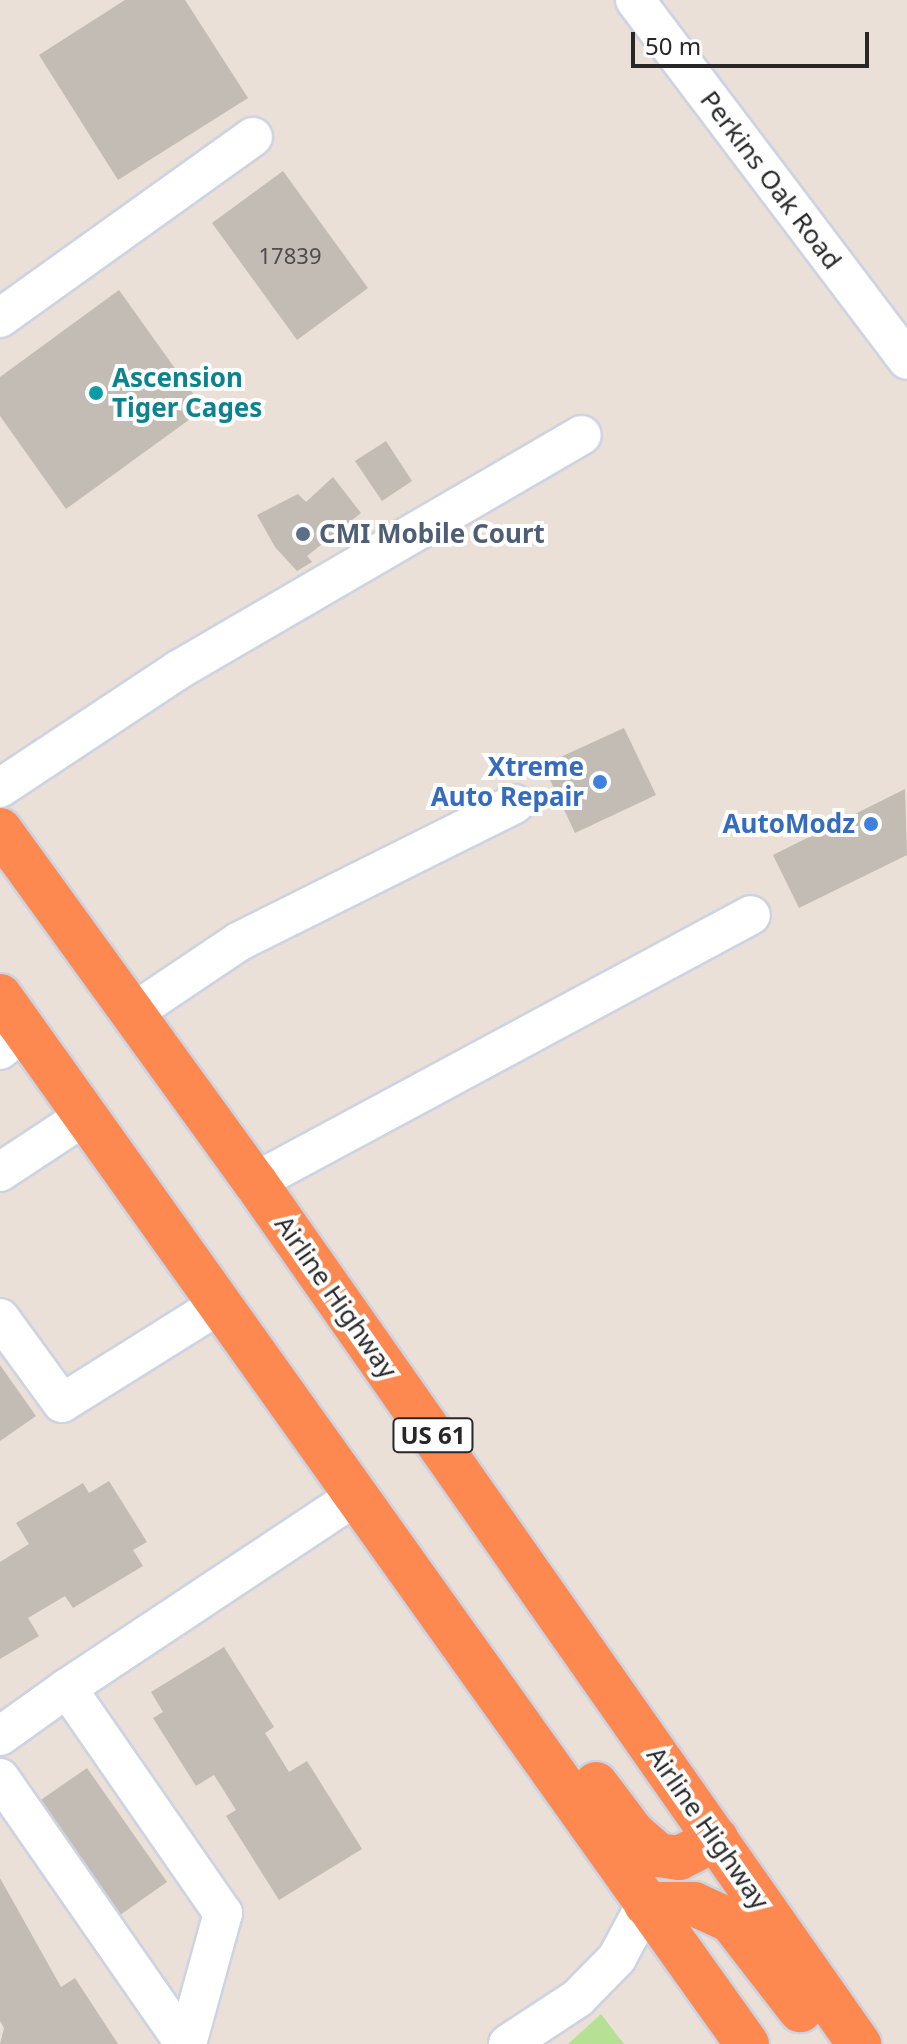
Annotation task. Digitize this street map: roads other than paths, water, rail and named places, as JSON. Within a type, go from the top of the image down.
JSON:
[{"type":"highway","name":"Airline Highway","points":[[0,830],[255,1182],[859,2044]]},
{"type":"highway","points":[[8,1025],[85,1116],[747,2044]]},
{"type":"highway","points":[[417,1583],[454,1597],[633,1833],[658,1855],[679,1858],[717,1839]]},
{"type":"highway","points":[[646,1904],[694,1904],[731,1921],[825,2044]]},
{"type":"street","name":"Perkins Oak Road","points":[[635,0],[907,360]]},
{"type":"street","points":[[0,318],[253,137]]},
{"type":"street","points":[[0,788],[178,670],[582,435]]},
{"type":"street","points":[[134,1012],[238,942],[515,804]]},
{"type":"street","points":[[255,1182],[751,915]]},
{"type":"street","points":[[0,1172],[85,1116]]},
{"type":"street","points":[[0,1318],[62,1403],[219,1305]]},
{"type":"street","points":[[0,1736],[356,1496]]},
{"type":"street","points":[[67,1688],[223,1913],[186,2044]]},
{"type":"street","points":[[0,1778],[186,2044]]},
{"type":"street","points":[[508,2044],[578,1998],[617,1958],[646,1904]]},
{"type":"place","name":"Ascension Tiger Cages","points":[[96,393]]},
{"type":"place","name":"CMI Mobile Court","points":[[303,534]]},
{"type":"place","name":"Xtreme Auto Repair","points":[[600,782]]},
{"type":"place","name":"AutoModz","points":[[871,824]]}]
